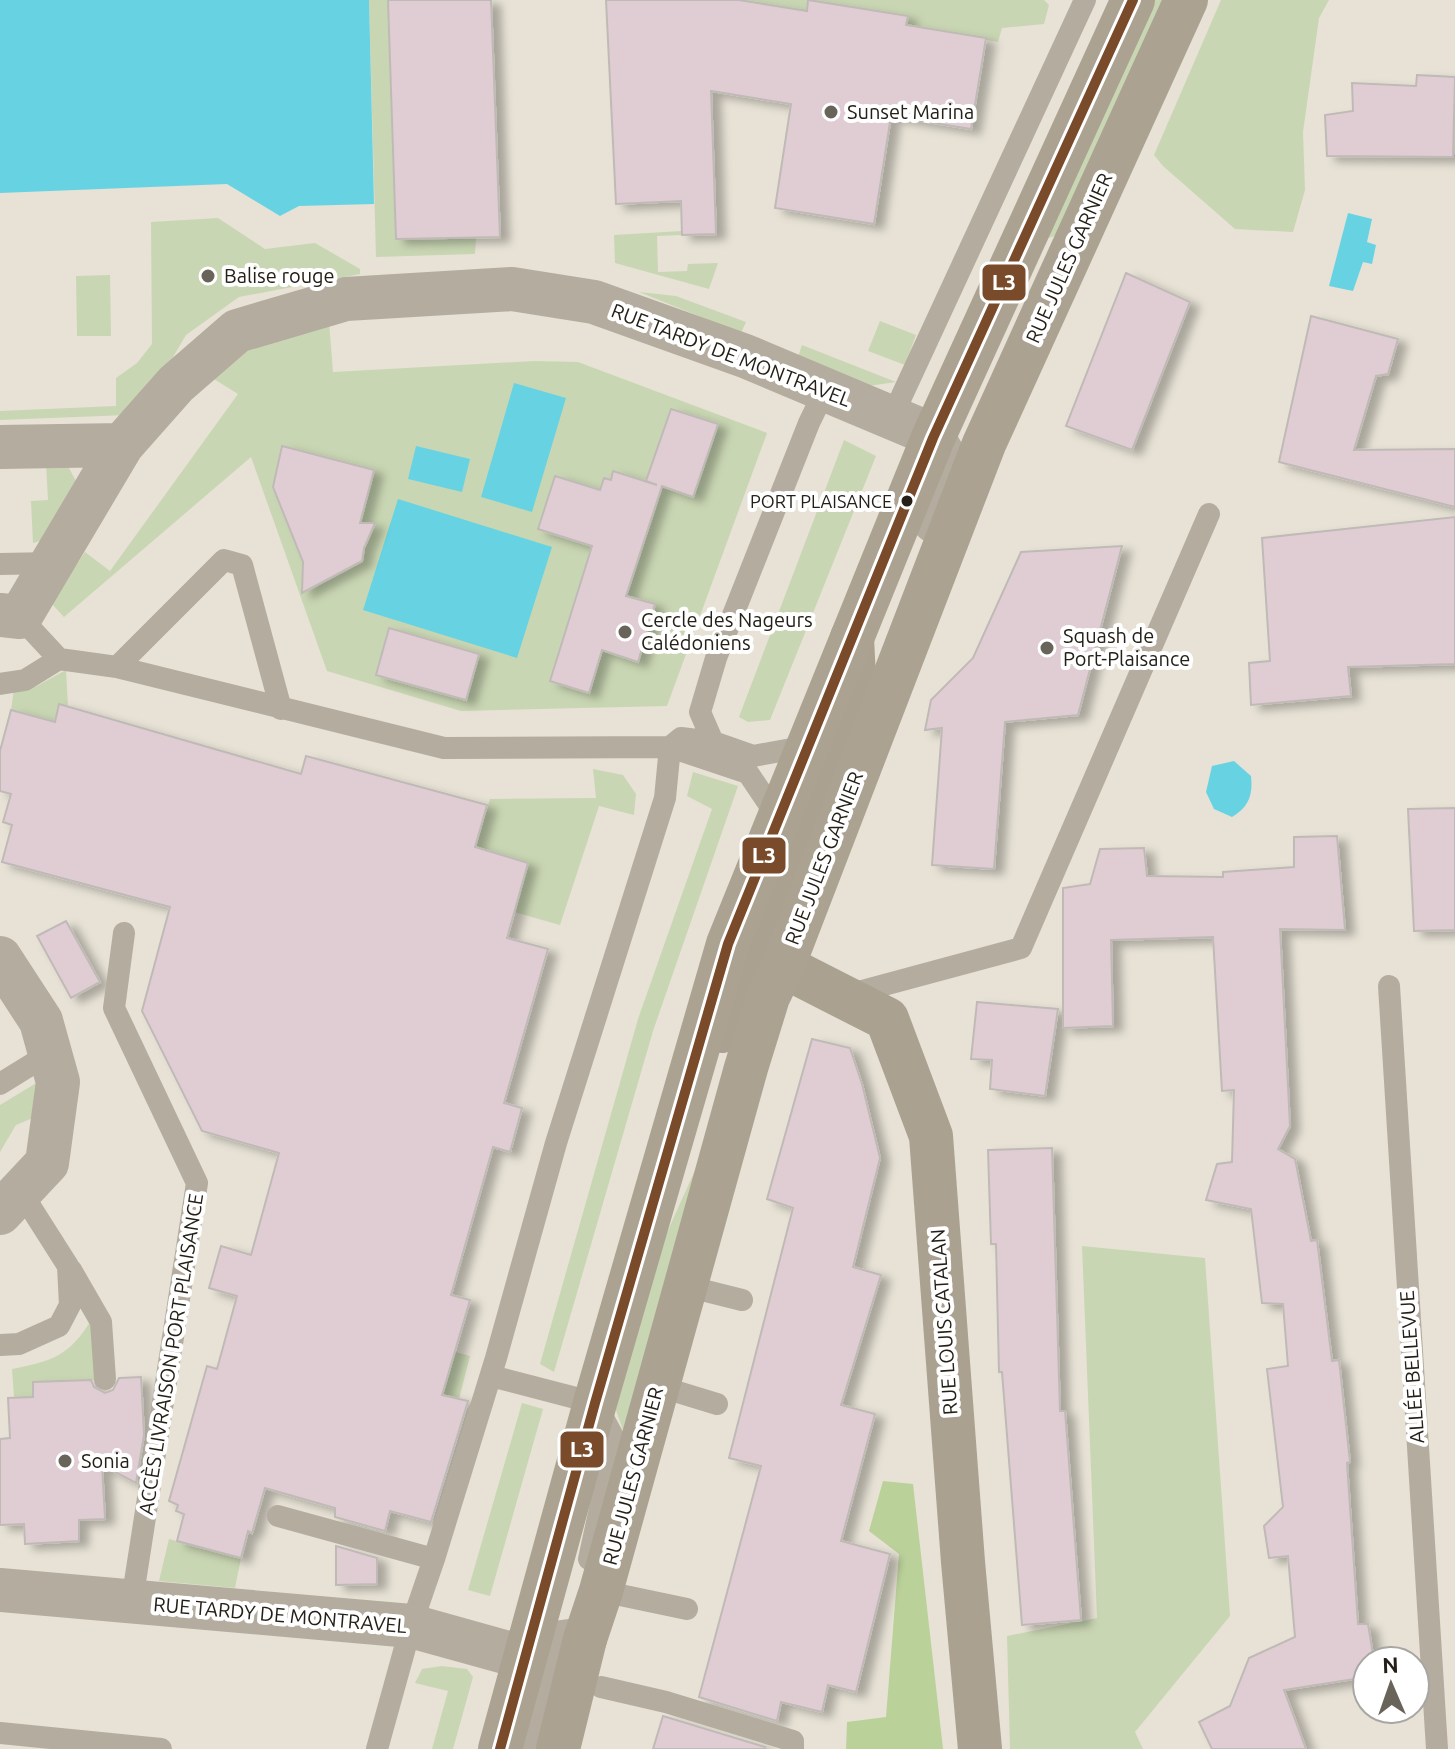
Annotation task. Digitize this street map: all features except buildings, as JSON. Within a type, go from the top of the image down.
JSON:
[{"type":"main road","points":[[500,1749],[595,1403],[728,944],[933,438],[1133,0]]},
{"type":"main road","name":"RUE JULES GARNIER","points":[[558,1749],[585,1639],[768,997],[783,966],[984,444],[1186,0]]},
{"type":"street","points":[[886,695],[883,649],[953,471],[933,438],[967,429],[1037,285],[1063,270]]},
{"type":"street","name":"RUE TARDY DE MONTRAVEL","points":[[10,616],[55,563],[122,445],[176,384],[237,331],[346,299],[512,289],[594,302],[745,356],[892,417],[933,438]]},
{"type":"street","points":[[0,447],[122,445]]},
{"type":"street","points":[[783,966],[770,949],[758,914],[855,697],[852,638]]},
{"type":"street","points":[[0,958],[41,1021],[58,1082],[47,1163],[10,1202]]},
{"type":"street","points":[[650,1216],[677,1182],[737,981],[754,964],[783,966]]},
{"type":"street","name":"RUE LOUIS CATALAN","points":[[783,966],[887,1019],[931,1136],[980,1749]]},
{"type":"street","name":"RUE TARDY DE MONTRAVEL","points":[[0,1590],[411,1626],[555,1666],[562,1642],[585,1639]]},
{"type":"street","points":[[525,1657],[545,1690],[532,1749]]},
{"type":"lane","points":[[892,417],[1085,0]]},
{"type":"lane","points":[[713,742],[700,712],[716,658],[812,415],[825,390]]},
{"type":"lane","points":[[842,996],[1021,948],[1209,514]]},
{"type":"lane","points":[[117,667],[224,560],[242,565],[281,709]]},
{"type":"lane","points":[[0,564],[55,563]]},
{"type":"lane","points":[[10,616],[59,659],[117,667],[444,748],[670,747],[748,773],[779,819]]},
{"type":"lane","points":[[0,684],[25,680],[59,659]]},
{"type":"lane","points":[[377,1749],[411,1626],[491,1376],[556,1143],[665,798],[670,747],[681,738],[713,742],[753,756],[808,746]]},
{"type":"lane","name":"ACCÈS LIVRAISON PORT PLAISANCE","points":[[124,933],[114,1008],[197,1183],[132,1601]]},
{"type":"lane","name":"ALLÉE BELLEVUE","points":[[1389,986],[1437,1749]]},
{"type":"lane","points":[[0,1084],[50,1053]]},
{"type":"lane","points":[[10,1202],[68,1266],[101,1322],[105,1379]]},
{"type":"lane","points":[[0,1345],[19,1344],[59,1326],[70,1305],[68,1266]]},
{"type":"lane","points":[[686,1286],[742,1300]]},
{"type":"lane","points":[[491,1376],[595,1403],[615,1440],[578,1607],[585,1639]]},
{"type":"lane","points":[[658,1386],[717,1404]]},
{"type":"lane","points":[[278,1516],[434,1559]]},
{"type":"lane","points":[[601,1591],[687,1609]]},
{"type":"lane","points":[[601,1687],[666,1702],[793,1741],[793,1749]]},
{"type":"lane","points":[[0,1733],[161,1749]]},
{"type":"green space","points":[[369,0],[388,0],[396,239],[476,237],[475,254],[376,257]]},
{"type":"green space","points":[[739,0],[1044,0],[1049,5],[1044,24],[1002,28],[998,42],[906,25],[808,1],[807,11]]},
{"type":"green space","points":[[1149,0],[1168,0],[1062,234],[1041,240]]},
{"type":"green space","points":[[1221,0],[1329,0],[1319,18],[1303,132],[1305,190],[1293,232],[1235,229],[1154,155]]},
{"type":"green space","points":[[218,218],[265,249],[315,243],[360,269],[360,274],[239,297],[186,335],[146,403],[127,415],[0,420],[0,411],[116,406],[116,378],[137,363],[152,344],[151,222]]},
{"type":"green space","points":[[682,231],[682,235],[657,236],[658,272],[687,271],[688,264],[718,263],[709,289],[615,263],[614,235]]},
{"type":"green space","points":[[110,275],[111,336],[77,336],[76,276]]},
{"type":"green space","points":[[639,292],[676,296],[746,322],[741,333]]},
{"type":"green space","points":[[880,321],[916,335],[905,365],[868,351]]},
{"type":"green space","points":[[329,322],[333,372],[535,361],[578,362],[767,433],[667,706],[461,711],[327,671],[251,457],[64,617],[51,603],[85,552],[110,571],[238,394],[209,376],[240,344]]},
{"type":"green space","points":[[802,345],[896,382],[868,386],[798,357]]},
{"type":"green space","points":[[844,440],[876,456],[770,720],[748,722],[739,717]]},
{"type":"green space","points":[[46,464],[68,466],[78,485],[50,538],[33,543],[31,501],[48,500]]},
{"type":"green space","points":[[66,670],[68,706],[59,704],[55,722],[11,710],[14,689],[35,687]]},
{"type":"green space","points":[[593,769],[623,775],[636,794],[634,815],[599,806],[560,925],[514,912],[528,863],[475,847],[490,799],[596,798]]},
{"type":"green space","points":[[693,772],[738,786],[653,1031],[554,1372],[540,1364],[638,1019],[712,809],[687,796]]},
{"type":"green space","points":[[38,1082],[35,1117],[16,1125],[0,1152],[0,1105]]},
{"type":"green space","points":[[706,1146],[628,1444],[613,1402],[664,1239]]},
{"type":"green space","points":[[1082,1246],[1205,1258],[1230,1616],[1135,1732],[1143,1749],[1010,1749],[1007,1636],[1097,1618]]},
{"type":"green space","points":[[92,1319],[95,1380],[33,1382],[33,1397],[14,1397],[12,1369],[59,1355],[76,1341]]},
{"type":"green space","points":[[438,1347],[470,1356],[459,1399],[427,1390]]},
{"type":"green space","points":[[522,1403],[543,1409],[490,1596],[468,1590]]},
{"type":"green space","points":[[883,1481],[913,1484],[943,1749],[846,1749],[847,1722],[886,1717],[899,1554],[869,1531]]},
{"type":"green space","points":[[169,1539],[241,1558],[235,1588],[159,1581]]},
{"type":"green space","points":[[442,1666],[467,1669],[473,1677],[453,1749],[432,1749],[448,1691],[415,1683],[422,1669]]},
{"type":"water","points":[[0,0],[369,0],[374,204],[299,206],[280,216],[227,184],[0,193]]},
{"type":"water","points":[[1348,213],[1372,219],[1367,242],[1376,245],[1372,264],[1363,262],[1353,291],[1329,286]]},
{"type":"water","points":[[514,383],[566,398],[532,512],[481,497]]},
{"type":"water","points":[[416,446],[470,459],[462,492],[408,479]]},
{"type":"water","points":[[398,499],[552,547],[517,658],[363,610]]},
{"type":"water","points":[[1234,761],[1251,776],[1251,789],[1246,805],[1232,817],[1214,809],[1206,792],[1212,766]]},
{"type":"transit line","name":"L3","points":[[500,1749],[595,1403],[728,944],[933,438],[1133,0]]},
{"type":"place","name":"Sunset Marina","points":[[831,112]]},
{"type":"place","name":"Balise rouge","points":[[208,276]]},
{"type":"place","name":"PORT PLAISANCE","points":[[907,501]]},
{"type":"place","name":"Cercle des Nageurs Calédoniens","points":[[625,632]]},
{"type":"place","name":"Squash de Port-Plaisance","points":[[1047,648]]},
{"type":"place","name":"Sonia","points":[[65,1461]]}]
